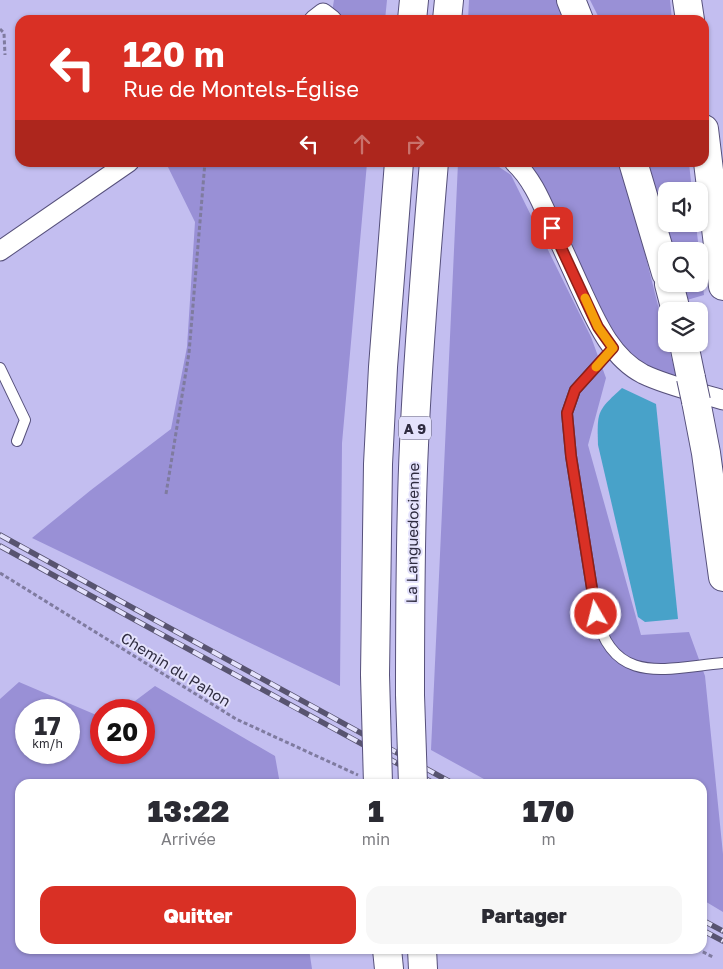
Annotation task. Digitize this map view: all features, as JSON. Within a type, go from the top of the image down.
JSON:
[{"type":"highway","points":[[412,15],[414,0]]},
{"type":"highway","points":[[448,15],[449,0]]},
{"type":"highway","points":[[571,0],[578,15]]},
{"type":"highway","points":[[687,0],[689,15]]},
{"type":"highway","name":"A 9","points":[[378,779],[376,674],[378,464],[383,366],[399,167]]},
{"type":"highway","name":"La Languedocienne","points":[[412,779],[410,620],[414,446],[424,280],[434,167]]},
{"type":"highway","points":[[634,167],[658,246]]},
{"type":"highway","points":[[709,167],[723,286]]},
{"type":"highway","points":[[686,352],[708,471],[723,577]]},
{"type":"highway","points":[[388,954],[389,969]]},
{"type":"street","points":[[0,251],[122,167]]},
{"type":"street","points":[[520,167],[537,194],[598,327],[613,348],[630,365],[643,374],[723,400]]},
{"type":"lane","points":[[613,348],[575,390],[567,413],[571,456],[596,614],[601,634],[613,653],[628,664],[638,667],[652,669],[723,662]]},
{"type":"lane","points":[[0,368],[25,420],[17,441]]},
{"type":"path","points":[[0,29],[4,33],[5,55]]},
{"type":"path","points":[[166,494],[190,353],[205,167]]},
{"type":"path","name":"Chemin du Pahon","points":[[0,573],[236,719],[347,771]]},
{"type":"path","points":[[706,954],[713,958]]},
{"type":"shaded area","points":[[334,0],[387,0],[386,15],[336,15],[332,12]]},
{"type":"shaded area","points":[[469,0],[558,0],[565,15],[468,15]]},
{"type":"shaded area","points":[[590,0],[670,0],[672,15],[598,15]]},
{"type":"shaded area","points":[[168,167],[367,167],[342,443],[340,686],[32,538],[171,429],[187,347],[195,222]]},
{"type":"shaded area","points":[[458,167],[499,167],[511,175],[591,337],[606,378],[588,445],[641,635],[689,632],[705,676],[723,854],[723,912],[707,902],[707,779],[484,779],[431,750]]},
{"type":"shaded area","points":[[525,167],[621,167],[658,305],[658,352],[670,352],[676,376],[655,372],[616,342]]},
{"type":"shaded area","points":[[647,167],[689,167],[691,182],[658,182],[658,204]]},
{"type":"shaded area","points":[[666,232],[697,232],[698,242],[669,242]]},
{"type":"shaded area","points":[[684,292],[704,292],[704,295],[687,300]]},
{"type":"shaded area","points":[[19,682],[59,699],[15,699],[15,764],[80,764],[80,708],[90,712],[90,764],[155,764],[155,699],[138,699],[155,686],[275,756],[279,779],[15,779],[15,954],[310,954],[312,969],[0,969],[0,699]]},
{"type":"water","points":[[622,388],[656,404],[678,619],[645,622],[638,617],[598,445],[600,412]]},
{"type":"railway","points":[[0,535],[445,779]]},
{"type":"railway","points":[[0,546],[426,779]]},
{"type":"railway","points":[[707,923],[723,931]]},
{"type":"railway","points":[[707,933],[723,941]]},
{"type":"slow traffic","points":[[585,298],[598,327],[613,348],[596,367]]},
{"type":"route","points":[[552,228],[598,327],[613,348],[575,390],[567,413],[571,456],[596,614]]}]
